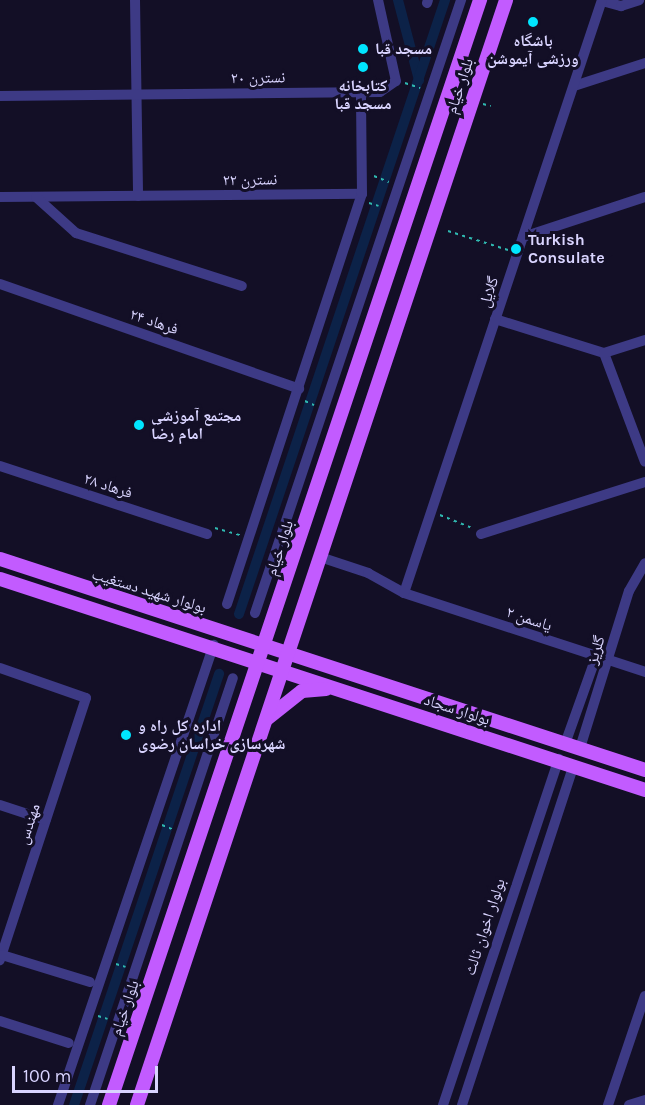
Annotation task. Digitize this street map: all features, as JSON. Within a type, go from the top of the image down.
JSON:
[{"type":"main road","name":"بلوار خیام","points":[[109,1105],[480,0]]},
{"type":"main road","name":"بلوار خیام","points":[[137,1105],[284,671],[506,0]]},
{"type":"main road","points":[[371,327],[379,340],[394,336]]},
{"type":"main road","name":"بولوار شهید دستغیب","points":[[0,559],[289,654]]},
{"type":"main road","name":"بولوار شهید دستغیب","points":[[0,579],[214,645],[259,662]]},
{"type":"main road","name":"بولوار سجاد","points":[[289,654],[645,770]]},
{"type":"main road","name":"بولوار سجاد","points":[[259,662],[333,688],[559,759],[645,790]]},
{"type":"main road","points":[[266,719],[302,691],[333,688]]},
{"type":"main road","points":[[559,759],[565,744]]},
{"type":"main road","points":[[574,765],[580,748]]},
{"type":"street","points":[[135,0],[138,196]]},
{"type":"street","points":[[378,0],[396,81]]},
{"type":"street","points":[[255,613],[460,0]]},
{"type":"street","points":[[602,0],[621,6],[639,0]]},
{"type":"street","name":"گلایل","points":[[404,593],[602,0]]},
{"type":"street","points":[[574,86],[645,63]]},
{"type":"street","name":"نسترن ۲۰","points":[[0,96],[380,92],[396,81]]},
{"type":"street","points":[[227,604],[361,197],[361,92]]},
{"type":"street","name":"نسترن ۲۲","points":[[0,197],[361,197]]},
{"type":"street","points":[[36,197],[76,233],[242,286]]},
{"type":"street","points":[[523,237],[645,197]]},
{"type":"street","name":"فرهاد ۲۴","points":[[0,284],[297,393]]},
{"type":"street","points":[[495,319],[604,353],[645,340]]},
{"type":"street","points":[[604,353],[645,462]]},
{"type":"street","name":"فرهاد ۲۸","points":[[0,466],[207,534]]},
{"type":"street","points":[[481,534],[645,482]]},
{"type":"street","name":"یاسمن ۲","points":[[320,557],[368,573],[404,593],[645,672]]},
{"type":"street","name":"گلریز","points":[[580,748],[629,591],[645,563]]},
{"type":"street","points":[[58,1105],[214,645]]},
{"type":"street","name":"گلریز","points":[[565,744],[596,657]]},
{"type":"street","name":"مهندس","points":[[0,668],[86,698],[3,943],[1,957]]},
{"type":"street","points":[[90,1105],[233,678]]},
{"type":"street","name":"بولوار اخوان ثالث","points":[[442,1105],[559,759]]},
{"type":"street","points":[[462,1105],[574,765]]},
{"type":"street","points":[[0,805],[46,820]]},
{"type":"street","points":[[1,957],[90,982]]},
{"type":"street","points":[[608,1105],[645,996]]},
{"type":"street","points":[[0,1021],[69,1043]]},
{"type":"street","points":[[629,1105],[645,1100]]},
{"type":"path","points":[[396,81],[428,90]]},
{"type":"path","points":[[362,172],[398,185]]},
{"type":"path","points":[[361,197],[390,210]]},
{"type":"path","points":[[448,231],[518,253]]},
{"type":"path","points":[[297,393],[324,408]]},
{"type":"path","points":[[431,512],[481,534]]},
{"type":"path","points":[[207,534],[213,527],[249,537]]},
{"type":"path","points":[[154,822],[181,832]]},
{"type":"path","points":[[107,962],[135,970]]},
{"type":"path","points":[[89,1014],[117,1022]]},
{"type":"waterway","points":[[398,0],[419,80]]},
{"type":"waterway","points":[[239,614],[445,0]]},
{"type":"waterway","points":[[74,1105],[219,674]]},
{"type":"place","name":"باشگاه ورزشی آیموشن","points":[[533,22]]},
{"type":"place","name":"مسجد قبا","points":[[363,49]]},
{"type":"place","name":"کتابخانه مسجد قبا","points":[[363,67]]},
{"type":"place","name":"Turkish Consulate","points":[[516,249]]},
{"type":"place","name":"مجتمع آموزشی امام رضا","points":[[139,425]]},
{"type":"place","name":"اداره کل راه و شهرسازی خراسان رضوی","points":[[126,735]]}]
